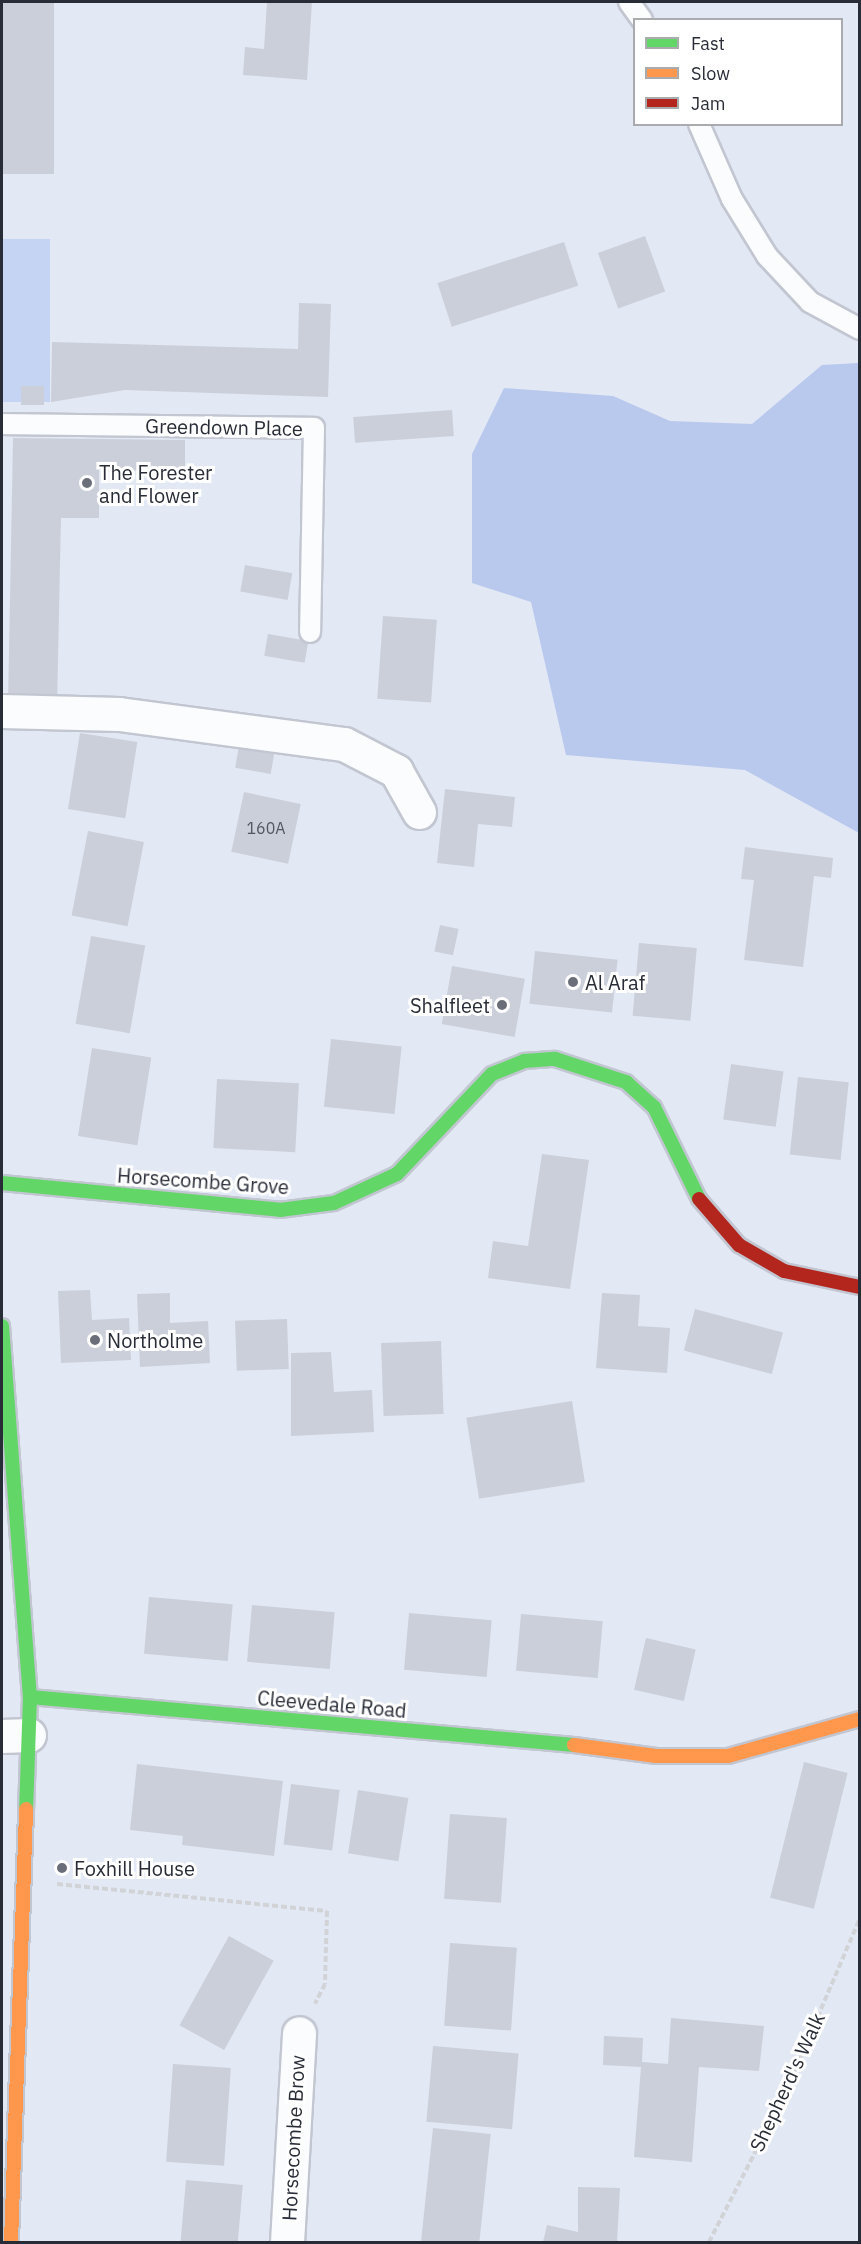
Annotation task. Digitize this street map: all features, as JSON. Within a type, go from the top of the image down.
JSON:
[{"type":"street","points":[[2,711],[119,714],[344,744],[396,771],[419,812]]},
{"type":"street","name":"Horsecombe Grove","points":[[2,1183],[280,1210],[334,1203],[406,1167],[492,1074],[524,1061],[555,1059],[626,1082],[654,1107],[706,1213],[739,1245],[783,1271],[860,1287]]},
{"type":"street","points":[[2,1326],[30,1697],[15,1736],[27,1881],[11,2242]]},
{"type":"street","name":"Cleevedale Road","points":[[30,1697],[631,1750],[656,1756],[728,1756],[860,1719]]},
{"type":"street","name":"Horsecombe Brow","points":[[287,2242],[299,2033]]},
{"type":"lane","points":[[629,2],[641,18]]},
{"type":"lane","points":[[700,126],[732,199],[767,256],[810,302],[860,329]]},
{"type":"lane","name":"Greendown Place","points":[[2,424],[314,428],[310,632]]},
{"type":"path","points":[[27,1881],[327,1911],[326,1984],[299,2033]]},
{"type":"path","name":"Shepherd's Walk","points":[[709,2242],[782,2100],[860,1918]]},
{"type":"shaded area","points":[[2,239],[50,239],[50,402],[2,402]]},
{"type":"shaded area","points":[[859,363],[859,833],[745,770],[566,755],[531,602],[472,583],[472,454],[504,388],[613,396],[670,421],[752,424],[822,365]]},
{"type":"building","points":[[3,2],[54,2],[54,174],[3,174]]},
{"type":"building","points":[[267,2],[312,2],[307,80],[243,75],[245,47],[264,49]]},
{"type":"building","points":[[645,236],[665,291],[618,309],[598,253]]},
{"type":"building","points":[[564,242],[578,286],[452,327],[438,283]]},
{"type":"building","points":[[299,303],[331,304],[328,397],[125,390],[51,402],[52,342],[298,349]]},
{"type":"building","points":[[21,386],[44,386],[44,405],[21,405]]},
{"type":"building","points":[[452,410],[454,436],[355,443],[353,417]]},
{"type":"building","points":[[13,438],[185,440],[185,471],[99,470],[99,518],[61,518],[57,707],[8,706]]},
{"type":"building","points":[[245,565],[292,573],[288,600],[240,592]]},
{"type":"building","points":[[383,616],[437,620],[431,703],[377,699]]},
{"type":"building","points":[[268,634],[308,641],[305,663],[264,656]]},
{"type":"building","points":[[80,733],[137,742],[125,818],[68,809]]},
{"type":"building","points":[[239,746],[274,752],[271,774],[235,768]]},
{"type":"building","points":[[445,789],[515,797],[512,827],[478,824],[474,867],[437,863]]},
{"type":"building","points":[[244,792],[301,804],[288,864],[231,852]]},
{"type":"building","points":[[88,831],[144,842],[128,926],[72,915]]},
{"type":"building","points":[[745,847],[833,858],[831,878],[814,876],[803,967],[744,960],[754,880],[741,879]]},
{"type":"building","points":[[440,925],[459,929],[453,955],[434,951]]},
{"type":"building","points":[[91,936],[145,946],[130,1033],[76,1024]]},
{"type":"building","points":[[639,943],[697,948],[690,1021],[633,1016]]},
{"type":"building","name":"Al Araf","points":[[535,951],[618,960],[612,1012],[529,1004]]},
{"type":"building","points":[[452,966],[525,979],[515,1037],[442,1024]]},
{"type":"building","points":[[331,1039],[402,1046],[395,1114],[324,1107]]},
{"type":"building","points":[[92,1048],[151,1057],[137,1145],[78,1136]]},
{"type":"building","points":[[731,1064],[783,1071],[776,1127],[723,1119]]},
{"type":"building","points":[[798,1077],[849,1082],[841,1160],[790,1155]]},
{"type":"building","points":[[217,1079],[299,1083],[295,1152],[213,1148]]},
{"type":"building","points":[[542,1154],[589,1160],[570,1289],[488,1278],[493,1241],[528,1246]]},
{"type":"building","name":"Northolme","points":[[90,1290],[92,1320],[129,1318],[131,1360],[61,1363],[58,1291]]},
{"type":"building","points":[[170,1293],[170,1323],[208,1321],[210,1363],[140,1367],[137,1294]]},
{"type":"building","points":[[602,1293],[640,1295],[638,1326],[670,1328],[667,1373],[596,1368]]},
{"type":"building","points":[[695,1309],[783,1333],[772,1374],[684,1351]]},
{"type":"building","points":[[287,1319],[289,1369],[237,1371],[235,1321]]},
{"type":"building","points":[[441,1341],[444,1414],[384,1416],[381,1343]]},
{"type":"building","points":[[331,1352],[334,1392],[372,1390],[374,1432],[291,1436],[291,1353]]},
{"type":"building","points":[[572,1401],[585,1482],[479,1499],[466,1418]]},
{"type":"building","points":[[149,1597],[233,1604],[228,1661],[144,1654]]},
{"type":"building","points":[[252,1605],[335,1612],[330,1669],[247,1662]]},
{"type":"building","points":[[409,1613],[492,1620],[487,1677],[404,1670]]},
{"type":"building","points":[[521,1614],[603,1621],[598,1678],[516,1671]]},
{"type":"building","points":[[646,1638],[696,1649],[684,1701],[634,1690]]},
{"type":"building","points":[[804,1762],[848,1773],[814,1909],[770,1898]]},
{"type":"building","points":[[137,1764],[283,1781],[274,1856],[182,1845],[183,1836],[130,1830]]},
{"type":"building","points":[[291,1784],[340,1790],[332,1851],[284,1845]]},
{"type":"building","points":[[358,1790],[408,1798],[398,1861],[348,1853]]},
{"type":"building","points":[[450,1814],[507,1818],[501,1903],[444,1899]]},
{"type":"building","points":[[229,1936],[274,1961],[224,2050],[180,2025]]},
{"type":"building","points":[[450,1943],[517,1948],[511,2030],[444,2026]]},
{"type":"building","points":[[671,2018],[764,2026],[759,2071],[699,2067],[692,2162],[634,2157],[641,2067],[603,2065],[604,2036],[643,2038],[642,2062],[668,2064]]},
{"type":"building","points":[[433,2046],[519,2053],[512,2129],[426,2122]]},
{"type":"building","points":[[173,2064],[231,2068],[224,2166],[166,2162]]},
{"type":"building","points":[[433,2128],[491,2134],[479,2242],[421,2242]]},
{"type":"building","points":[[186,2180],[243,2185],[238,2242],[181,2242]]},
{"type":"building","points":[[578,2187],[620,2188],[617,2242],[543,2242],[547,2225],[578,2232]]},
{"type":"traffic: fast","points":[[2,1183],[280,1210],[334,1203],[397,1174],[492,1074],[524,1061],[555,1059],[626,1082],[654,1107],[699,1199]]},
{"type":"traffic: fast","points":[[2,1326],[30,1697],[26,1809]]},
{"type":"traffic: fast","points":[[30,1697],[574,1745]]},
{"type":"traffic: slow","points":[[574,1745],[656,1756],[728,1756],[860,1719]]},
{"type":"traffic: slow","points":[[11,2242],[26,1809]]},
{"type":"traffic: jam","points":[[699,1199],[739,1245],[784,1271],[860,1287]]},
{"type":"place","name":"The Forester and Flower","points":[[87,483]]},
{"type":"place","name":"Al Araf","points":[[573,982]]},
{"type":"place","name":"Shalfleet","points":[[502,1005]]},
{"type":"place","name":"Northolme","points":[[95,1340]]},
{"type":"place","name":"Foxhill House","points":[[62,1868]]}]
